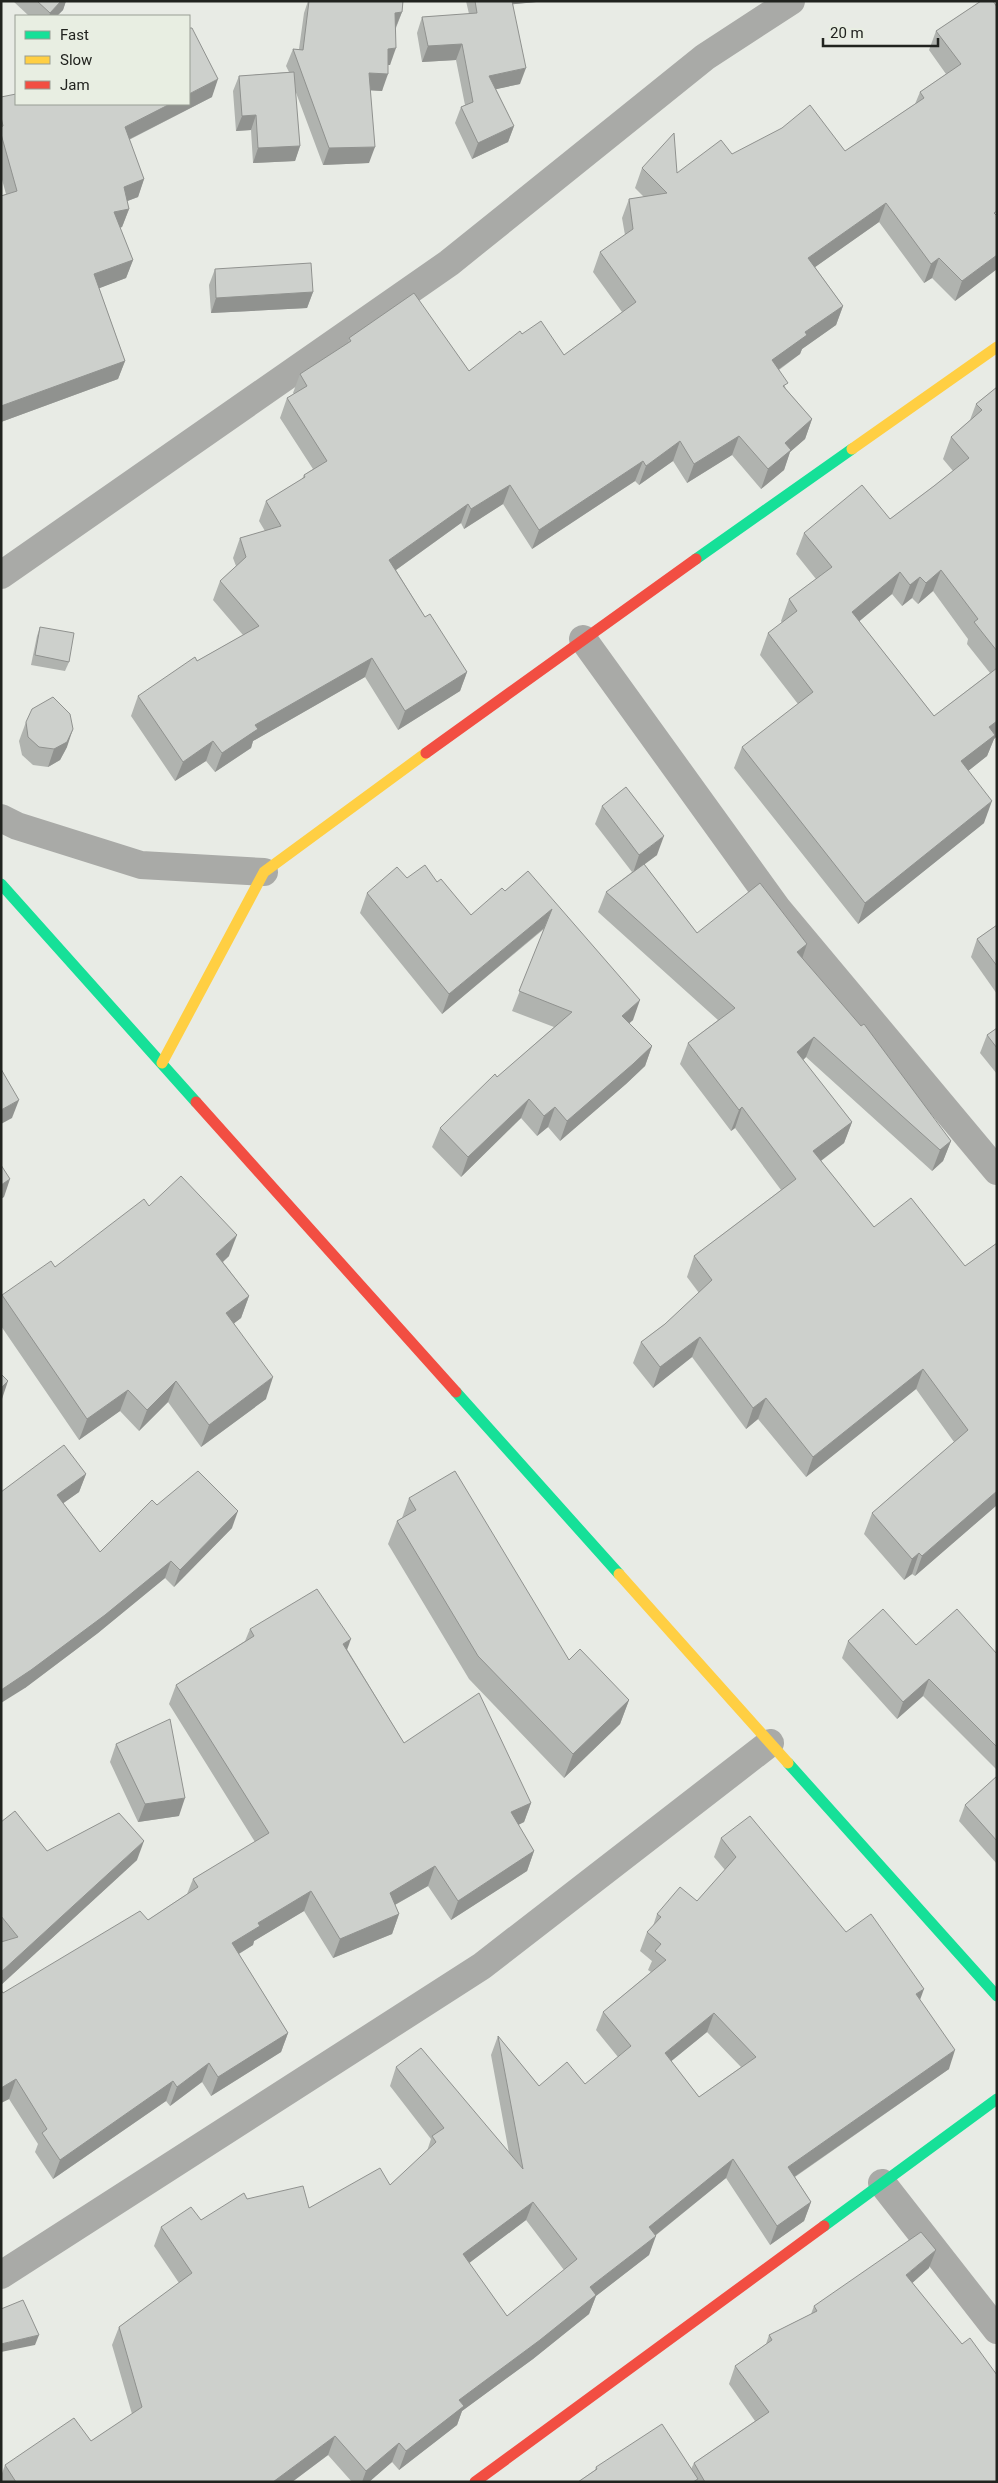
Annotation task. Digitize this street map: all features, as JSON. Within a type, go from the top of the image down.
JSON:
[{"type":"street","points":[[1,575],[449,263],[705,58],[791,1]]},
{"type":"street","points":[[162,1063],[264,872],[583,639],[997,347]]},
{"type":"street","points":[[583,639],[778,908],[997,1171]]},
{"type":"street","points":[[1,818],[17,826],[141,865],[264,872]]},
{"type":"street","points":[[1,884],[997,1996]]},
{"type":"street","points":[[1,2275],[482,1966],[770,1743]]},
{"type":"street","points":[[475,2482],[997,2099]]},
{"type":"street","points":[[882,2183],[997,2330]]},
{"type":"building","points":[[37,1],[61,1],[50,13]]},
{"type":"building","points":[[309,1],[403,1],[402,12],[395,13],[396,48],[388,49],[388,74],[369,73],[375,147],[329,148],[293,49],[303,50]]},
{"type":"building","points":[[475,1],[512,1],[526,68],[489,76],[514,126],[478,143],[461,107],[473,102],[462,44],[428,46],[422,17],[477,13]]},
{"type":"building","points":[[981,1],[993,1],[997,7],[997,211],[994,213],[997,216],[997,255],[962,281],[939,258],[931,264],[886,203],[808,258],[843,306],[805,332],[807,335],[772,360],[788,383],[783,386],[812,419],[785,443],[791,450],[768,469],[739,436],[694,464],[680,441],[646,466],[643,461],[539,530],[510,485],[471,509],[468,504],[389,560],[425,617],[430,614],[467,672],[405,711],[372,658],[255,725],[258,729],[222,753],[213,741],[183,762],[138,696],[195,657],[197,661],[259,626],[220,581],[246,557],[240,538],[281,526],[266,501],[327,461],[287,398],[307,386],[300,374],[351,341],[349,338],[414,293],[469,371],[520,331],[522,334],[541,321],[564,355],[636,302],[600,252],[633,229],[629,199],[667,193],[642,168],[674,133],[677,173],[721,140],[732,154],[782,128],[810,105],[845,151],[924,98],[920,92],[961,64],[936,31]]},
{"type":"building","points":[[190,28],[192,28],[218,79],[190,93]]},
{"type":"building","points":[[294,72],[300,146],[258,148],[256,115],[242,116],[239,76]]},
{"type":"building","points":[[15,94],[15,105],[168,105],[125,127],[144,179],[124,187],[129,209],[114,212],[133,260],[94,274],[125,361],[1,406],[1,196],[17,191],[1,134],[1,127],[3,126],[1,97]]},
{"type":"building","points":[[311,263],[313,292],[216,298],[215,269]]},
{"type":"building","points":[[997,387],[997,651],[974,622],[978,619],[941,570],[926,583],[920,577],[910,585],[900,572],[852,612],[934,716],[997,668],[997,721],[989,727],[995,735],[961,761],[992,801],[865,903],[742,747],[813,692],[768,633],[797,611],[789,599],[832,567],[804,533],[862,485],[890,519],[934,486],[969,458],[951,437],[982,410],[976,404]]},
{"type":"building","points":[[40,627],[74,633],[69,662],[35,655]]},
{"type":"building","points":[[53,697],[70,714],[73,729],[67,742],[54,749],[39,747],[28,737],[26,722],[32,709]]},
{"type":"building","points":[[626,787],[664,836],[639,855],[602,806]]},
{"type":"building","points":[[644,864],[697,933],[760,883],[807,944],[797,952],[861,1026],[864,1024],[951,1141],[940,1150],[814,1037],[797,1052],[852,1122],[813,1151],[874,1227],[911,1198],[965,1266],[997,1243],[997,1491],[922,1556],[919,1553],[912,1559],[872,1513],[968,1430],[923,1369],[813,1457],[766,1398],[753,1408],[700,1337],[660,1367],[641,1342],[665,1324],[712,1280],[694,1256],[796,1179],[742,1107],[739,1110],[688,1043],[735,1008],[606,892]]},
{"type":"building","points":[[425,865],[437,882],[441,879],[471,915],[502,888],[505,891],[528,871],[640,1000],[622,1016],[652,1046],[567,1121],[555,1107],[544,1116],[529,1099],[468,1157],[440,1128],[495,1074],[497,1077],[572,1012],[519,991],[552,909],[449,994],[367,893],[397,867],[407,878]]},
{"type":"building","points":[[997,925],[997,966],[977,939]]},
{"type":"building","points":[[997,1028],[997,1048],[987,1035]]},
{"type":"building","points":[[1,1069],[19,1100],[1,1110]]},
{"type":"building","points":[[1,1165],[10,1179],[1,1185]]},
{"type":"building","points":[[181,1176],[237,1235],[216,1254],[249,1296],[226,1313],[273,1377],[209,1425],[176,1381],[147,1410],[128,1390],[87,1419],[2,1295],[51,1261],[55,1267],[144,1199],[149,1206]]},
{"type":"building","points":[[1,1374],[8,1381],[1,1388]]},
{"type":"building","points":[[64,1445],[86,1474],[57,1495],[100,1552],[152,1500],[157,1505],[198,1471],[238,1511],[180,1570],[171,1561],[105,1615],[1,1690],[1,1492]]},
{"type":"building","points":[[455,1471],[569,1660],[580,1649],[629,1700],[573,1754],[478,1656],[397,1521],[416,1510],[409,1498]]},
{"type":"building","points":[[317,1589],[351,1639],[343,1644],[404,1743],[479,1693],[531,1803],[511,1812],[534,1851],[458,1901],[435,1866],[390,1893],[399,1914],[340,1939],[311,1891],[258,1923],[260,1926],[232,1943],[288,2033],[218,2077],[209,2063],[177,2087],[173,2081],[60,2160],[42,2133],[47,2129],[16,2079],[1,2088],[1,1990],[3,1993],[140,1911],[148,1920],[198,1887],[193,1879],[269,1833],[176,1685],[254,1636],[250,1629]]},
{"type":"building","points":[[883,1609],[916,1645],[957,1609],[997,1654],[997,1747],[929,1679],[903,1702],[848,1641]]},
{"type":"building","points":[[170,1719],[185,1798],[145,1804],[116,1744]]},
{"type":"building","points":[[997,1776],[997,1841],[965,1805]]},
{"type":"building","points":[[15,1811],[47,1851],[119,1813],[144,1841],[1,1972],[1,1942],[18,1937],[1,1916],[1,1822]]},
{"type":"building","points":[[750,1816],[846,1932],[871,1914],[924,1989],[916,1994],[955,2050],[788,2167],[811,2202],[777,2226],[733,2159],[649,2227],[656,2236],[590,2287],[596,2295],[540,2340],[459,2400],[464,2406],[406,2451],[399,2443],[366,2471],[335,2436],[273,2482],[16,2482],[5,2465],[74,2418],[91,2441],[142,2407],[119,2327],[192,2273],[161,2227],[191,2207],[201,2220],[244,2193],[247,2199],[303,2186],[309,2208],[380,2168],[390,2185],[436,2142],[432,2136],[444,2128],[396,2067],[421,2048],[523,2169],[498,2036],[539,2086],[567,2062],[585,2084],[631,2046],[603,2012],[666,1960],[655,1951],[661,1944],[647,1932],[661,1917],[657,1914],[680,1887],[697,1901],[736,1857],[721,1838]],"holes":[[[714,2013],[756,2057],[699,2097],[665,2053]],[[533,2202],[577,2259],[507,2316],[463,2254]]]},
{"type":"building","points":[[921,2232],[936,2250],[906,2275],[962,2344],[970,2338],[997,2375],[997,2482],[705,2482],[694,2463],[769,2412],[735,2366],[772,2340],[769,2335],[817,2311],[814,2306]]},
{"type":"building","points":[[23,2300],[39,2335],[1,2344],[1,2309]]},
{"type":"building","points":[[662,2424],[698,2479],[693,2482],[578,2482],[597,2469],[596,2467]]},
{"type":"traffic: fast","points":[[696,559],[852,449]]},
{"type":"traffic: fast","points":[[1,884],[196,1102]]},
{"type":"traffic: fast","points":[[456,1392],[619,1574]]},
{"type":"traffic: fast","points":[[788,1763],[997,1996]]},
{"type":"traffic: fast","points":[[824,2226],[997,2099]]},
{"type":"traffic: slow","points":[[852,449],[997,347]]},
{"type":"traffic: slow","points":[[162,1063],[264,872],[426,753]]},
{"type":"traffic: slow","points":[[619,1574],[788,1763]]},
{"type":"traffic: jam","points":[[426,753],[696,559]]},
{"type":"traffic: jam","points":[[196,1102],[456,1392]]},
{"type":"traffic: jam","points":[[475,2482],[824,2226]]}]
